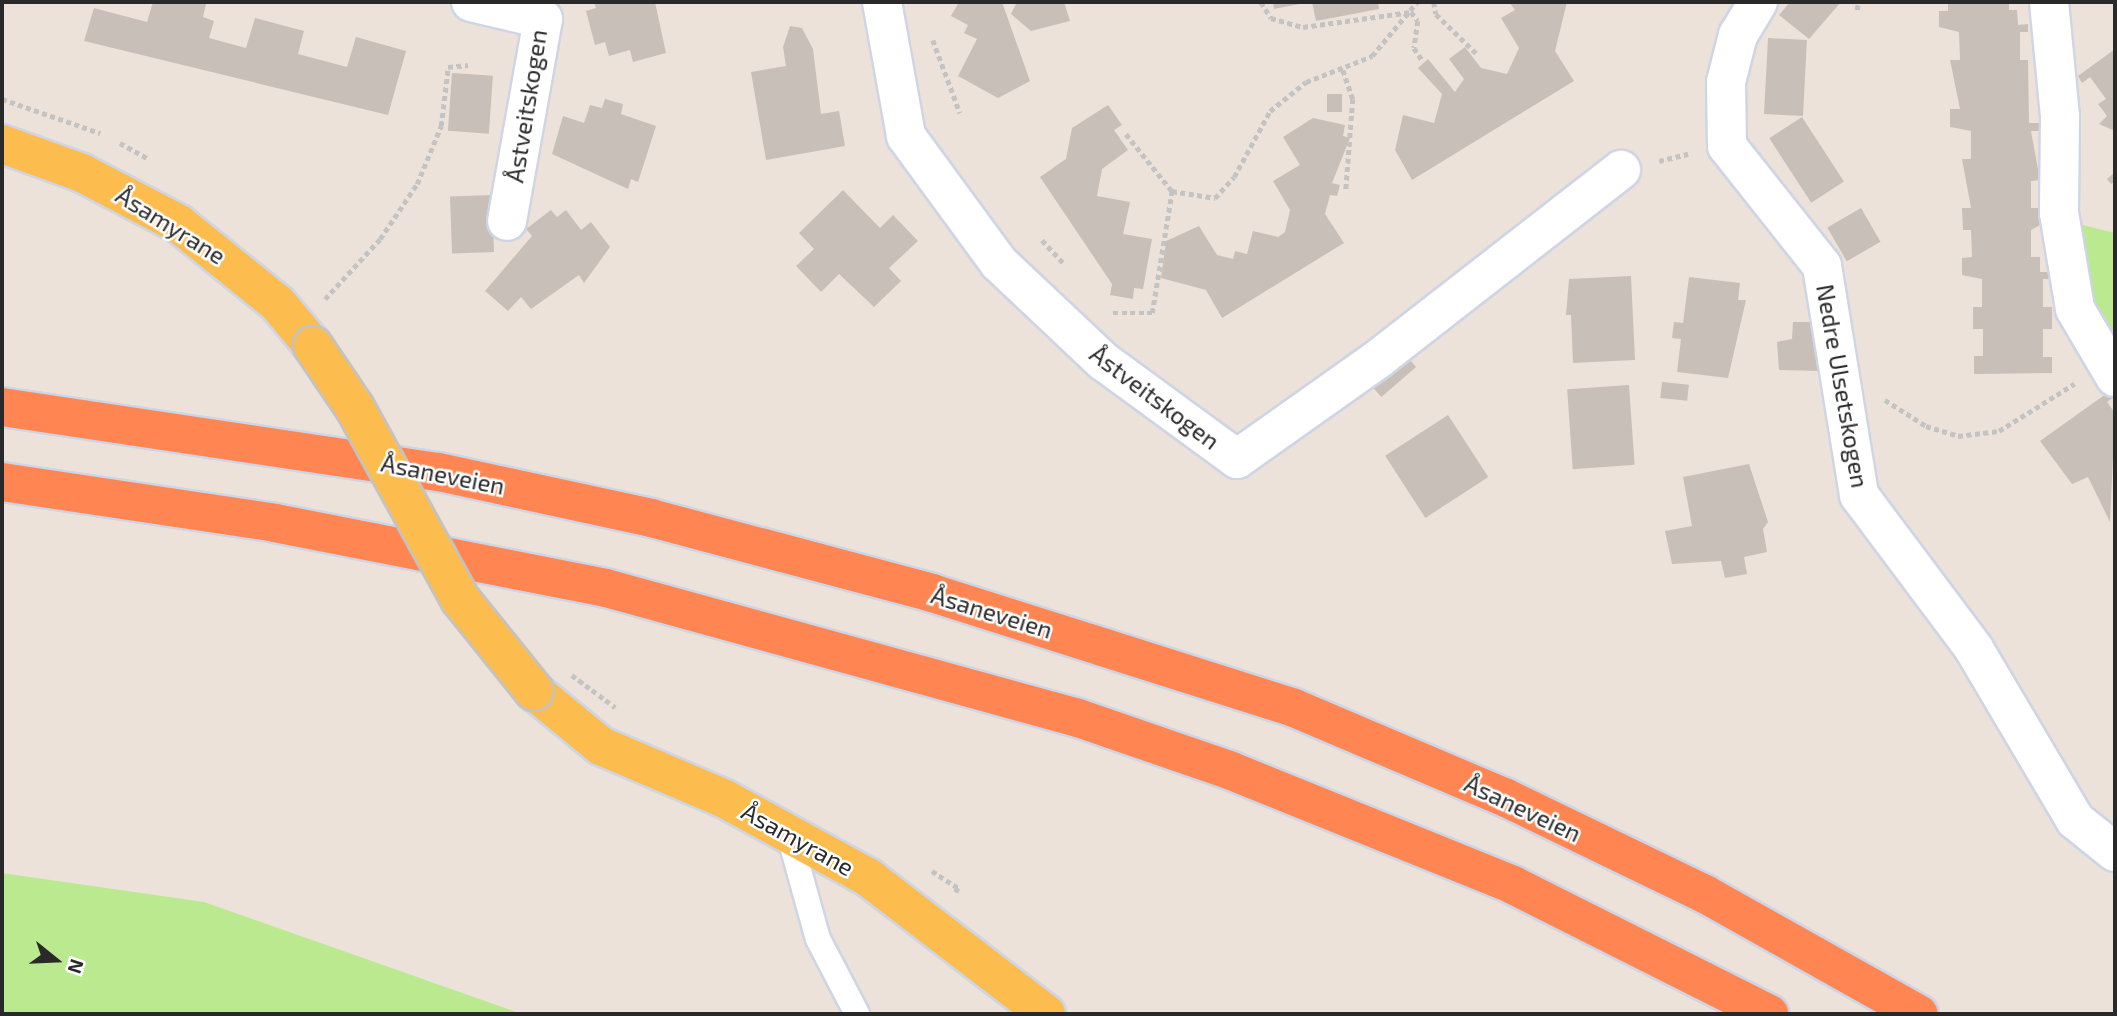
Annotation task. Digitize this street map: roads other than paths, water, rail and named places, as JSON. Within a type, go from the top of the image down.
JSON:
[{"type":"highway","name":"Åsaneveien","points":[[2,407],[439,472],[651,518],[944,597],[1294,708],[1506,798],[1705,894],[1919,1014]]},
{"type":"highway","points":[[2,482],[275,523],[606,588],[1012,698],[1229,770],[1513,885],[1769,1014]]},
{"type":"main road","name":"Åsamyrane","points":[[2,144],[82,173],[179,224],[278,304],[313,346],[355,408],[460,599],[534,691],[601,746],[788,831],[937,926],[1045,1014]]},
{"type":"street","name":"Åstveitskogen","points":[[471,2],[543,19],[507,221]]},
{"type":"street","name":"Åstveitskogen","points":[[882,2],[906,136],[999,263],[1103,361],[1237,459],[1378,359],[1621,170]]},
{"type":"street","name":"Nedre Ulsetskogen","points":[[1758,2],[1738,35],[1726,82],[1727,146],[1822,266],[1859,495],[1974,649],[2075,820],[2115,852]]},
{"type":"street","points":[[2049,2],[2060,116],[2059,213],[2072,295],[2113,372]]},
{"type":"lane","points":[[788,831],[818,939],[857,1014]]}]
